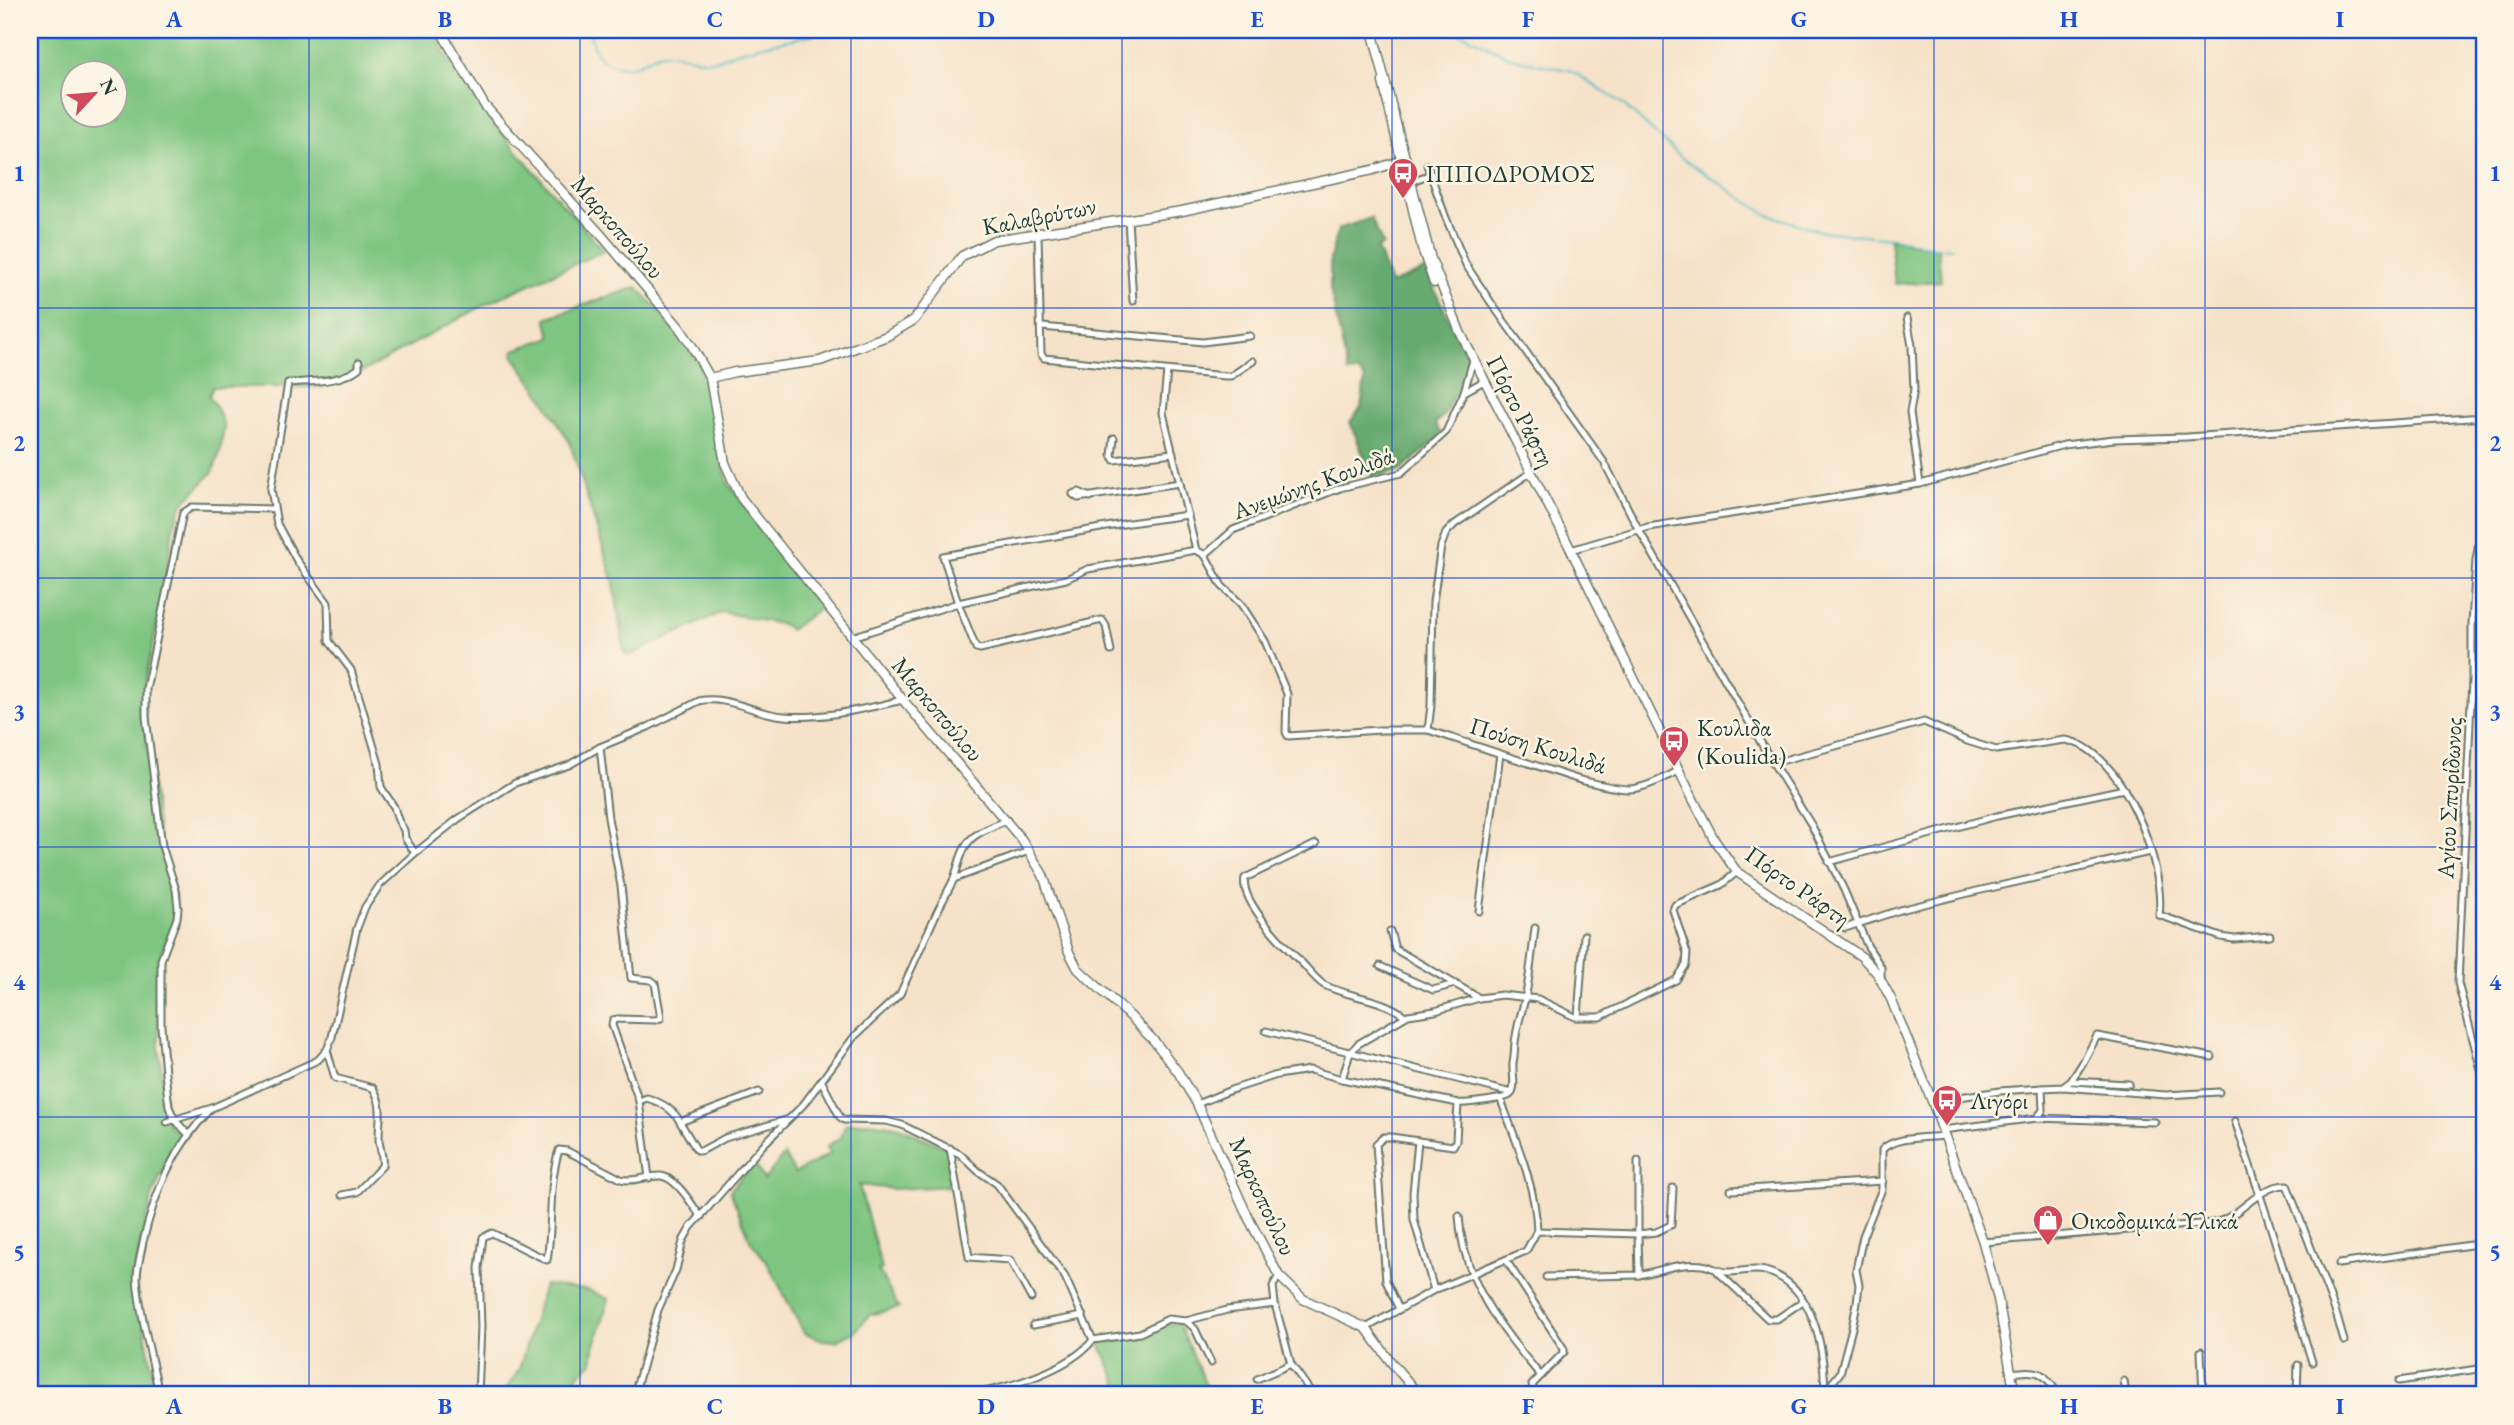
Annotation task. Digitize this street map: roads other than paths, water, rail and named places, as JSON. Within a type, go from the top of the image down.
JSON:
[{"type":"main road","name":"Μαρκοπούλου","points":[[440,30],[485,106],[603,237],[679,327],[710,378],[725,463],[741,498],[903,700],[1007,820],[1030,851],[1078,969],[1154,1042],[1178,1072],[1197,1104],[1249,1219],[1279,1276],[1303,1299],[1366,1328],[1419,1395]]},
{"type":"main road","name":"Πόρτο Ράφτη","points":[[1373,30],[1384,92],[1404,163],[1428,268],[1715,841],[1737,872],[1859,954],[1870,964],[1891,999],[1932,1101],[1983,1242],[1998,1299],[2013,1395]]},
{"type":"main road","name":"Καλαβρύτων","points":[[710,378],[735,372],[820,361],[887,336],[914,320],[962,256],[994,240],[1182,211],[1373,170],[1388,170],[1404,163]]},
{"type":"main road","name":"Πόρτο Ράφτη","points":[[1404,163],[1412,181],[1434,268],[1460,332]]},
{"type":"street","points":[[1427,165],[1457,245],[1476,281],[1605,462],[1639,530],[1812,826],[1867,944],[1881,967],[1881,980]]},
{"type":"street","points":[[1412,181],[1431,174]]},
{"type":"street","points":[[1128,219],[1133,301]]},
{"type":"street","points":[[1038,234],[1041,354],[1044,358],[1231,376],[1254,361]]},
{"type":"street","points":[[1908,318],[1914,389],[1910,412],[1920,484]]},
{"type":"street","points":[[1042,327],[1203,342],[1250,336]]},
{"type":"street","name":"Ανεμώνης Κουλιδά","points":[[1205,555],[1233,530],[1340,488],[1401,473],[1446,432],[1464,392],[1473,360]]},
{"type":"street","points":[[359,362],[359,368],[345,375],[319,381],[288,383],[272,473],[273,509],[282,538],[328,603],[329,641],[351,670],[379,764],[381,788],[394,807],[409,846],[415,853]]},
{"type":"street","points":[[1167,371],[1163,413],[1196,550]]},
{"type":"street","points":[[1464,392],[1484,382]]},
{"type":"street","points":[[1571,550],[1648,527],[1920,484],[2064,445],[2114,439],[2187,437],[2484,417]]},
{"type":"street","points":[[1114,438],[1114,460],[1173,453]]},
{"type":"street","points":[[1167,484],[1177,469]]},
{"type":"street","points":[[852,637],[958,603],[1066,579],[1088,569],[1142,557],[1196,550],[1205,555],[1222,586],[1241,604],[1265,642],[1287,694],[1288,736],[1428,730],[1433,602],[1441,546],[1446,533],[1530,473]]},
{"type":"street","points":[[1090,497],[1180,483]]},
{"type":"street","points":[[188,1134],[175,1120],[169,1107],[165,1073],[161,1027],[161,960],[177,918],[178,908],[176,890],[162,846],[146,717],[146,689],[183,513],[192,507],[273,509]]},
{"type":"street","name":"Αγίου Σπυρίδωνος","points":[[2484,513],[2476,560],[2472,611],[2471,694],[2458,983],[2484,1081]]},
{"type":"street","points":[[1111,651],[1105,622],[1101,620],[976,648],[943,556],[1188,515]]},
{"type":"street","points":[[167,1122],[212,1108],[318,1060],[327,1050],[343,995],[357,928],[380,885],[415,853],[491,796],[515,783],[569,765],[600,747],[699,701],[708,699],[782,716],[814,717],[903,700]]},
{"type":"street","points":[[1773,763],[1924,722],[1967,741],[1997,750],[2074,741],[2110,768],[2140,817],[2161,897],[2159,915],[2221,937],[2234,939],[2270,936]]},
{"type":"street","name":"Πούση Κουλιδά","points":[[1428,730],[1580,780],[1631,789],[1678,771]]},
{"type":"street","points":[[600,747],[608,818],[621,886],[631,978],[655,982],[662,1013],[661,1018],[655,1020],[618,1018],[613,1020],[612,1025],[639,1101],[649,1178]]},
{"type":"street","points":[[1479,911],[1500,754]]},
{"type":"street","points":[[1829,862],[1997,816],[2124,789]]},
{"type":"street","points":[[634,1395],[658,1310],[676,1270],[683,1241],[762,1146],[822,1082],[854,1037],[900,995],[954,879],[967,843],[975,834],[1007,820]]},
{"type":"street","points":[[1316,844],[1245,878],[1244,885],[1259,915],[1270,932],[1320,982],[1394,1007],[1405,1016]]},
{"type":"street","points":[[954,879],[1030,851]]},
{"type":"street","points":[[1845,928],[1977,891],[2150,852]]},
{"type":"street","points":[[1342,1079],[1350,1053],[1358,1044],[1405,1016],[1502,995],[1538,999],[1578,1017],[1600,1017],[1676,980],[1686,965],[1687,953],[1673,910],[1675,905],[1721,885],[1737,872]]},
{"type":"street","points":[[1512,1093],[1515,1038],[1525,997],[1535,928]]},
{"type":"street","points":[[1390,931],[1395,949],[1479,998]]},
{"type":"street","points":[[1578,1017],[1584,935]]},
{"type":"street","points":[[1859,954],[1867,944]]},
{"type":"street","points":[[1380,966],[1433,990],[1455,984]]},
{"type":"street","points":[[1266,1031],[1512,1093]]},
{"type":"street","points":[[2063,1087],[2071,1081],[2097,1036],[2212,1057]]},
{"type":"street","points":[[327,1050],[335,1079],[373,1088],[380,1101],[382,1116],[379,1137],[382,1166],[357,1192],[342,1195]]},
{"type":"street","points":[[1197,1104],[1277,1075],[1310,1070],[1458,1103],[1467,1104],[1485,1099],[1501,1100],[1512,1093]]},
{"type":"street","points":[[2071,1081],[2129,1084]]},
{"type":"street","points":[[822,1082],[844,1120],[894,1123],[950,1148],[997,1184],[1065,1277],[1093,1340]]},
{"type":"street","points":[[1932,1101],[2000,1091],[2063,1087],[2166,1095],[2219,1092]]},
{"type":"street","points":[[2037,1118],[2043,1110],[2042,1088]]},
{"type":"street","points":[[680,1122],[758,1092]]},
{"type":"street","points":[[639,1101],[647,1098],[669,1109],[699,1151],[725,1138],[789,1119]]},
{"type":"street","points":[[1366,1328],[1434,1290],[1526,1251],[1537,1231],[1519,1149],[1501,1100]]},
{"type":"street","points":[[1399,1309],[1386,1282],[1376,1144],[1384,1138],[1453,1146],[1456,1141],[1458,1103]]},
{"type":"street","points":[[159,1395],[138,1291],[138,1264],[154,1197],[168,1165],[188,1134],[212,1108]]},
{"type":"street","points":[[1824,1394],[1840,1373],[1857,1303],[1859,1285],[1856,1270],[1863,1236],[1883,1181],[1882,1150],[1886,1144],[2037,1118],[2155,1122]]},
{"type":"street","points":[[2235,1122],[2312,1362]]},
{"type":"street","points":[[1418,1141],[1413,1193],[1414,1220],[1434,1290]]},
{"type":"street","points":[[950,1148],[969,1257],[1010,1260],[1031,1298]]},
{"type":"street","points":[[478,1395],[481,1326],[479,1268],[483,1237],[492,1233],[547,1261],[559,1150],[567,1151],[621,1179],[629,1181],[661,1176],[670,1179],[701,1217]]},
{"type":"street","points":[[1638,1161],[1639,1275]]},
{"type":"street","points":[[1731,1190],[1883,1181]]},
{"type":"street","points":[[1983,1242],[2225,1221],[2260,1194],[2287,1185],[2344,1341]]},
{"type":"street","points":[[1537,1231],[1638,1234],[1656,1232],[1671,1225],[1673,1188]]},
{"type":"street","points":[[1459,1216],[1464,1256],[1490,1312],[1541,1376]]},
{"type":"street","points":[[2339,1264],[2484,1243]]},
{"type":"street","points":[[1507,1260],[1564,1349],[1532,1385],[1535,1395]]},
{"type":"street","points":[[1546,1277],[1639,1275],[1693,1265],[1726,1272],[1765,1271],[1790,1284],[1803,1301],[1816,1330],[1824,1361],[1824,1394]]},
{"type":"street","points":[[1716,1269],[1768,1319],[1777,1319],[1803,1301]]},
{"type":"street","points":[[1279,1276],[1273,1286],[1275,1304],[1291,1364],[1311,1395]]},
{"type":"street","points":[[969,1395],[1019,1383],[1065,1362],[1088,1347],[1093,1340],[1140,1333],[1168,1319],[1185,1321],[1227,1310],[1275,1304]]},
{"type":"street","points":[[1033,1325],[1083,1317]]},
{"type":"street","points":[[1185,1321],[1195,1329],[1211,1363]]},
{"type":"street","points":[[2201,1351],[2203,1395]]},
{"type":"street","points":[[1257,1379],[1291,1364]]},
{"type":"street","points":[[2297,1395],[2298,1365]]},
{"type":"street","points":[[2399,1381],[2484,1368]]},
{"type":"street","points":[[2010,1373],[2038,1372],[2048,1378],[2058,1395]]},
{"type":"street","points":[[2124,1381],[2126,1395]]},
{"type":"waterway","points":[[590,30],[593,47],[602,59],[623,67],[636,65],[662,53],[715,60],[751,48],[829,30]]},
{"type":"waterway","points":[[1449,30],[1514,59],[1572,71],[1623,104],[1683,159],[1766,214],[1820,231],[1892,238],[1953,248]]},
{"type":"place","name":"ΙΠΠΟΔΡΟΜΟΣ","points":[[1403,200]]},
{"type":"place","name":"Κουλιδα (Koulida)","points":[[1674,768]]},
{"type":"place","name":"Λιγόρι","points":[[1947,1127]]},
{"type":"place","name":"Οικοδομικά Υλικά","points":[[2048,1247]]}]
